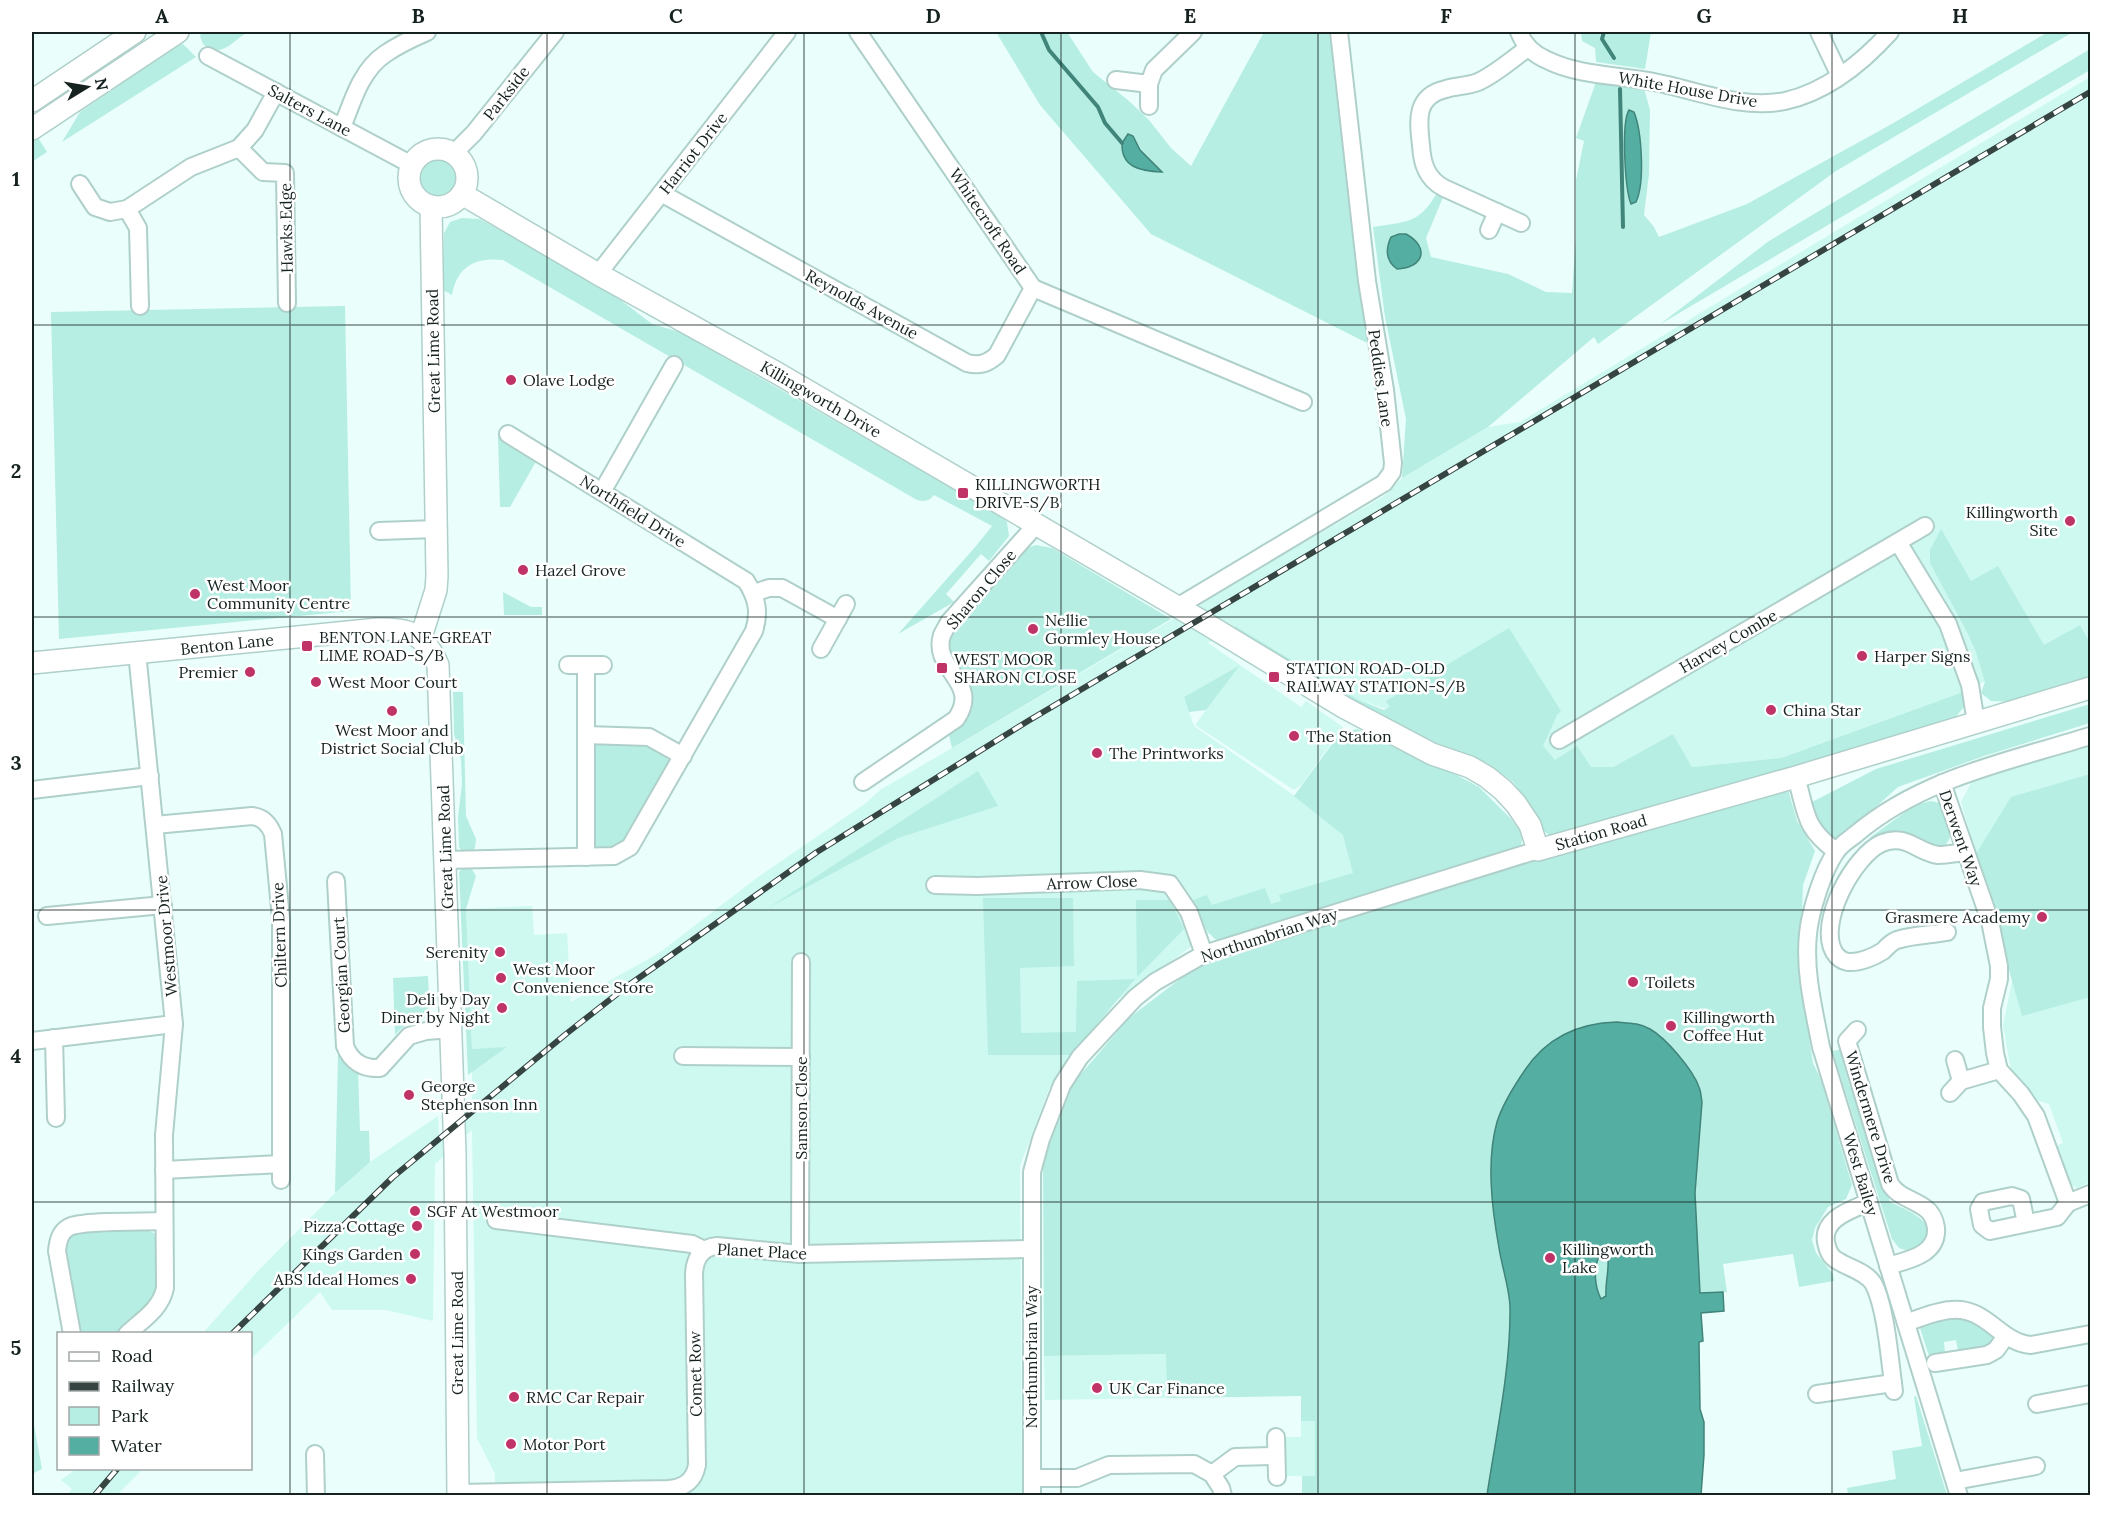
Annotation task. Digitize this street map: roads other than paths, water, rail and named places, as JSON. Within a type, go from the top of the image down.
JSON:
[{"type":"main road","points":[[32,101],[135,32]]},
{"type":"main road","points":[[32,129],[178,32]]},
{"type":"main road","points":[[440,148],[454,153],[461,160],[466,171],[467,182],[462,194],[446,206],[431,206],[421,202],[409,182],[412,165],[418,157],[429,150],[440,148]]},
{"type":"main road","name":"Killingworth Drive","points":[[462,194],[598,274],[777,373],[1177,607]]},
{"type":"main road","name":"Great Lime Road","points":[[431,206],[436,590],[421,637],[433,653],[438,665],[457,1227],[458,1494]]},
{"type":"main road","name":"Station Road","points":[[1177,607],[1345,708],[1432,754],[1470,767],[1486,777],[1516,804],[1530,825],[1538,850],[1796,777],[2091,688]]},
{"type":"main road","name":"Benton Lane","points":[[32,663],[378,628],[392,629],[421,637]]},
{"type":"street","points":[[342,128],[361,81],[376,62],[384,54],[427,32]]},
{"type":"street","name":"Parkside","points":[[454,153],[474,133],[555,32]]},
{"type":"street","name":"Harriot Drive","points":[[598,274],[787,32]]},
{"type":"street","name":"Whitecroft Road","points":[[858,32],[1033,288],[1303,402]]},
{"type":"street","points":[[1149,106],[1149,84],[1157,66],[1193,32]]},
{"type":"street","name":"Peddies Lane","points":[[1177,607],[1384,483],[1392,472],[1385,390],[1367,281],[1339,32]]},
{"type":"street","points":[[1519,32],[1528,48],[1474,84],[1443,89],[1435,93],[1420,109],[1419,118],[1421,154],[1428,175],[1441,187],[1521,222]]},
{"type":"street","points":[[1820,32],[1840,76]]},
{"type":"street","name":"White House Drive","points":[[1528,48],[1544,59],[1561,66],[1656,82],[1723,98],[1762,103],[1784,101],[1818,89],[1840,76],[1878,46],[1890,32]]},
{"type":"street","name":"Salters Lane","points":[[208,56],[412,165]]},
{"type":"street","points":[[1116,80],[1149,84]]},
{"type":"street","points":[[80,184],[95,207],[110,212],[127,209],[191,167],[239,148],[255,130],[276,92]]},
{"type":"street","name":"Hawks Edge","points":[[239,148],[263,172],[285,173],[287,303]]},
{"type":"street","name":"Reynolds Avenue","points":[[661,193],[967,363],[975,365],[990,362],[997,355],[1033,288]]},
{"type":"street","points":[[127,209],[138,228],[140,306]]},
{"type":"street","points":[[1489,230],[1497,212]]},
{"type":"street","points":[[602,492],[674,364]]},
{"type":"street","name":"Northfield Drive","points":[[508,434],[746,581],[754,592]]},
{"type":"street","name":"Sharon Close","points":[[863,782],[956,719],[964,709],[965,698],[962,687],[942,657],[942,636],[949,622],[1036,525]]},
{"type":"street","name":"Harvey Combe","points":[[1559,740],[1925,526]]},
{"type":"street","points":[[379,531],[436,529]]},
{"type":"street","points":[[1898,542],[1948,624],[1970,685],[1976,723]]},
{"type":"street","points":[[446,860],[614,856],[630,848],[754,632],[758,612],[754,592],[769,588],[782,588],[842,611],[821,649]]},
{"type":"street","name":"Westmoor Drive","points":[[129,1332],[157,1307],[165,1288],[164,1135],[174,1024],[137,652]]},
{"type":"street","points":[[568,665],[594,665],[586,735],[586,857]]},
{"type":"street","points":[[586,735],[649,737],[683,756]]},
{"type":"street","name":"West Bailey","points":[[1957,1488],[1821,1047],[1809,984],[1808,941],[1812,910],[1836,851],[1864,827],[1894,807],[1942,783],[2091,736]]},
{"type":"street","points":[[32,790],[150,776]]},
{"type":"street","points":[[1796,777],[1809,824],[1818,838],[1836,851]]},
{"type":"street","name":"Derwent Way","points":[[1942,783],[1990,921],[1999,966],[1999,979],[1992,1008],[1992,1027],[1999,1070]]},
{"type":"street","name":"Chiltern Drive","points":[[155,825],[252,816],[262,819],[271,828],[274,841],[281,919],[280,1172],[164,1170]]},
{"type":"street","points":[[1938,929],[1896,940],[1881,952],[1862,961],[1847,962],[1837,957],[1831,947],[1829,937],[1832,914],[1844,885],[1872,849],[1892,840],[1906,840],[1918,848],[1937,855],[1966,852]]},
{"type":"street","name":"Northumbrian Way","points":[[1032,1496],[1032,1172],[1051,1110],[1062,1085],[1080,1058],[1135,998],[1155,982],[1204,954],[1538,850]]},
{"type":"street","name":"Arrow Close","points":[[935,885],[1012,885],[1140,880],[1170,884],[1189,912],[1204,954]]},
{"type":"street","name":"Georgian Court","points":[[336,881],[345,1046],[350,1056],[365,1067],[380,1068],[409,1036],[426,1031],[452,1029]]},
{"type":"street","points":[[48,916],[163,905]]},
{"type":"street","name":"Samson Close","points":[[800,1254],[801,962]]},
{"type":"street","points":[[32,1041],[174,1024]]},
{"type":"street","name":"Windermere Drive","points":[[1857,1030],[1847,1041],[1890,1184],[1894,1191],[1926,1208],[1935,1226],[1933,1242],[1923,1254],[1888,1266]]},
{"type":"street","points":[[54,1038],[55,1118]]},
{"type":"street","points":[[683,1056],[801,1057]]},
{"type":"street","points":[[1955,1060],[1956,1087],[1999,1070],[2021,1094],[2036,1116],[2068,1203]]},
{"type":"street","points":[[2026,1223],[2057,1217],[2068,1203],[2091,1194]]},
{"type":"street","points":[[1817,1394],[1893,1387],[1884,1321],[1874,1284],[1869,1278],[1830,1255],[1826,1239],[1834,1218],[1869,1202]]},
{"type":"street","name":"Planet Place","points":[[496,1220],[692,1244],[704,1250],[717,1246],[800,1254],[1031,1249]]},
{"type":"street","points":[[72,1332],[57,1251],[63,1232],[78,1224],[164,1221]]},
{"type":"street","name":"Comet Row","points":[[690,1490],[697,1465],[694,1273],[697,1258],[704,1250]]},
{"type":"street","points":[[1906,1323],[1950,1310],[1967,1311],[1983,1317],[2016,1342],[2031,1345],[2091,1334]]},
{"type":"street","points":[[1945,1356],[1987,1355],[1996,1350],[2006,1336]]},
{"type":"street","points":[[2037,1404],[2055,1393],[2091,1394]]},
{"type":"street","points":[[1276,1437],[1277,1477]]},
{"type":"street","points":[[315,1454],[316,1496]]},
{"type":"street","points":[[1212,1474],[1235,1457],[1276,1456]]},
{"type":"street","points":[[1032,1478],[1077,1478],[1109,1465],[1194,1464],[1212,1474],[1223,1496]]},
{"type":"street","points":[[1957,1488],[2029,1473]]},
{"type":"street","points":[[458,1494],[690,1490]]},
{"type":"water","points":[[1629,110],[1634,112],[1637,121],[1641,157],[1639,193],[1636,202],[1631,204],[1625,156],[1625,128]]},
{"type":"water","points":[[1128,134],[1133,136],[1140,150],[1162,172],[1147,171],[1129,163],[1125,158],[1122,143]]},
{"type":"water","points":[[1406,234],[1414,239],[1419,245],[1421,256],[1413,265],[1397,269],[1389,259],[1387,251],[1391,237]]},
{"type":"water","name":"Killingworth Lake","points":[[1638,1024],[1656,1033],[1685,1064],[1701,1092],[1695,1193],[1700,1293],[1723,1292],[1724,1311],[1701,1313],[1703,1341],[1699,1342],[1700,1409],[1704,1422],[1704,1455],[1701,1495],[1487,1495],[1502,1401],[1510,1329],[1507,1284],[1492,1201],[1492,1153],[1497,1122],[1517,1082],[1543,1049],[1565,1034],[1589,1025]],"holes":[[[1604,1255],[1608,1259],[1606,1296],[1601,1299],[1596,1284],[1596,1267],[1599,1256]]]},
{"type":"waterway","points":[[1041,32],[1049,50],[1098,107],[1105,123],[1122,143]]},
{"type":"waterway","points":[[1604,32],[1602,39],[1614,58]]},
{"type":"waterway","points":[[1620,89],[1623,227]]},
{"type":"railway","points":[[234,1332],[393,1177],[566,1034],[626,987],[817,852],[1028,721],[2090,92]]},
{"type":"railway","points":[[94,1496],[116,1470]]},
{"type":"place","name":"Olave Lodge","points":[[511,380]]},
{"type":"place","name":"KILLINGWORTH DRIVE-S/B","points":[[963,493]]},
{"type":"place","name":"Killingworth Site","points":[[2070,521]]},
{"type":"place","name":"Hazel Grove","points":[[523,570]]},
{"type":"place","name":"West Moor Community Centre","points":[[195,594]]},
{"type":"place","name":"Nellie Gormley House","points":[[1033,629]]},
{"type":"place","name":"BENTON LANE-GREAT LIME ROAD-S/B","points":[[307,646]]},
{"type":"place","name":"Harper Signs","points":[[1862,656]]},
{"type":"place","name":"WEST MOOR SHARON CLOSE","points":[[942,668]]},
{"type":"place","name":"Premier","points":[[250,672]]},
{"type":"place","name":"STATION ROAD-OLD RAILWAY STATION-S/B","points":[[1274,677]]},
{"type":"place","name":"West Moor Court","points":[[316,682]]},
{"type":"place","name":"China Star","points":[[1771,710]]},
{"type":"place","name":"West Moor and District Social Club","points":[[392,711]]},
{"type":"place","name":"The Station","points":[[1294,736]]},
{"type":"place","name":"The Printworks","points":[[1097,753]]},
{"type":"place","name":"Grasmere Academy","points":[[2042,917]]},
{"type":"place","name":"Serenity","points":[[500,952]]},
{"type":"place","name":"West Moor Convenience Store","points":[[501,978]]},
{"type":"place","name":"Toilets","points":[[1633,982]]},
{"type":"place","name":"Deli by Day Diner by Night","points":[[502,1008]]},
{"type":"place","name":"Killingworth Coffee Hut","points":[[1671,1026]]},
{"type":"place","name":"George Stephenson Inn","points":[[409,1095]]},
{"type":"place","name":"SGF At Westmoor","points":[[415,1211]]},
{"type":"place","name":"Pizza Cottage","points":[[417,1226]]},
{"type":"place","name":"Kings Garden","points":[[415,1254]]},
{"type":"place","name":"Killingworth Lake","points":[[1550,1258]]},
{"type":"place","name":"ABS Ideal Homes","points":[[411,1279]]},
{"type":"place","name":"UK Car Finance","points":[[1097,1388]]},
{"type":"place","name":"RMC Car Repair","points":[[514,1397]]},
{"type":"place","name":"Motor Port","points":[[511,1444]]}]
